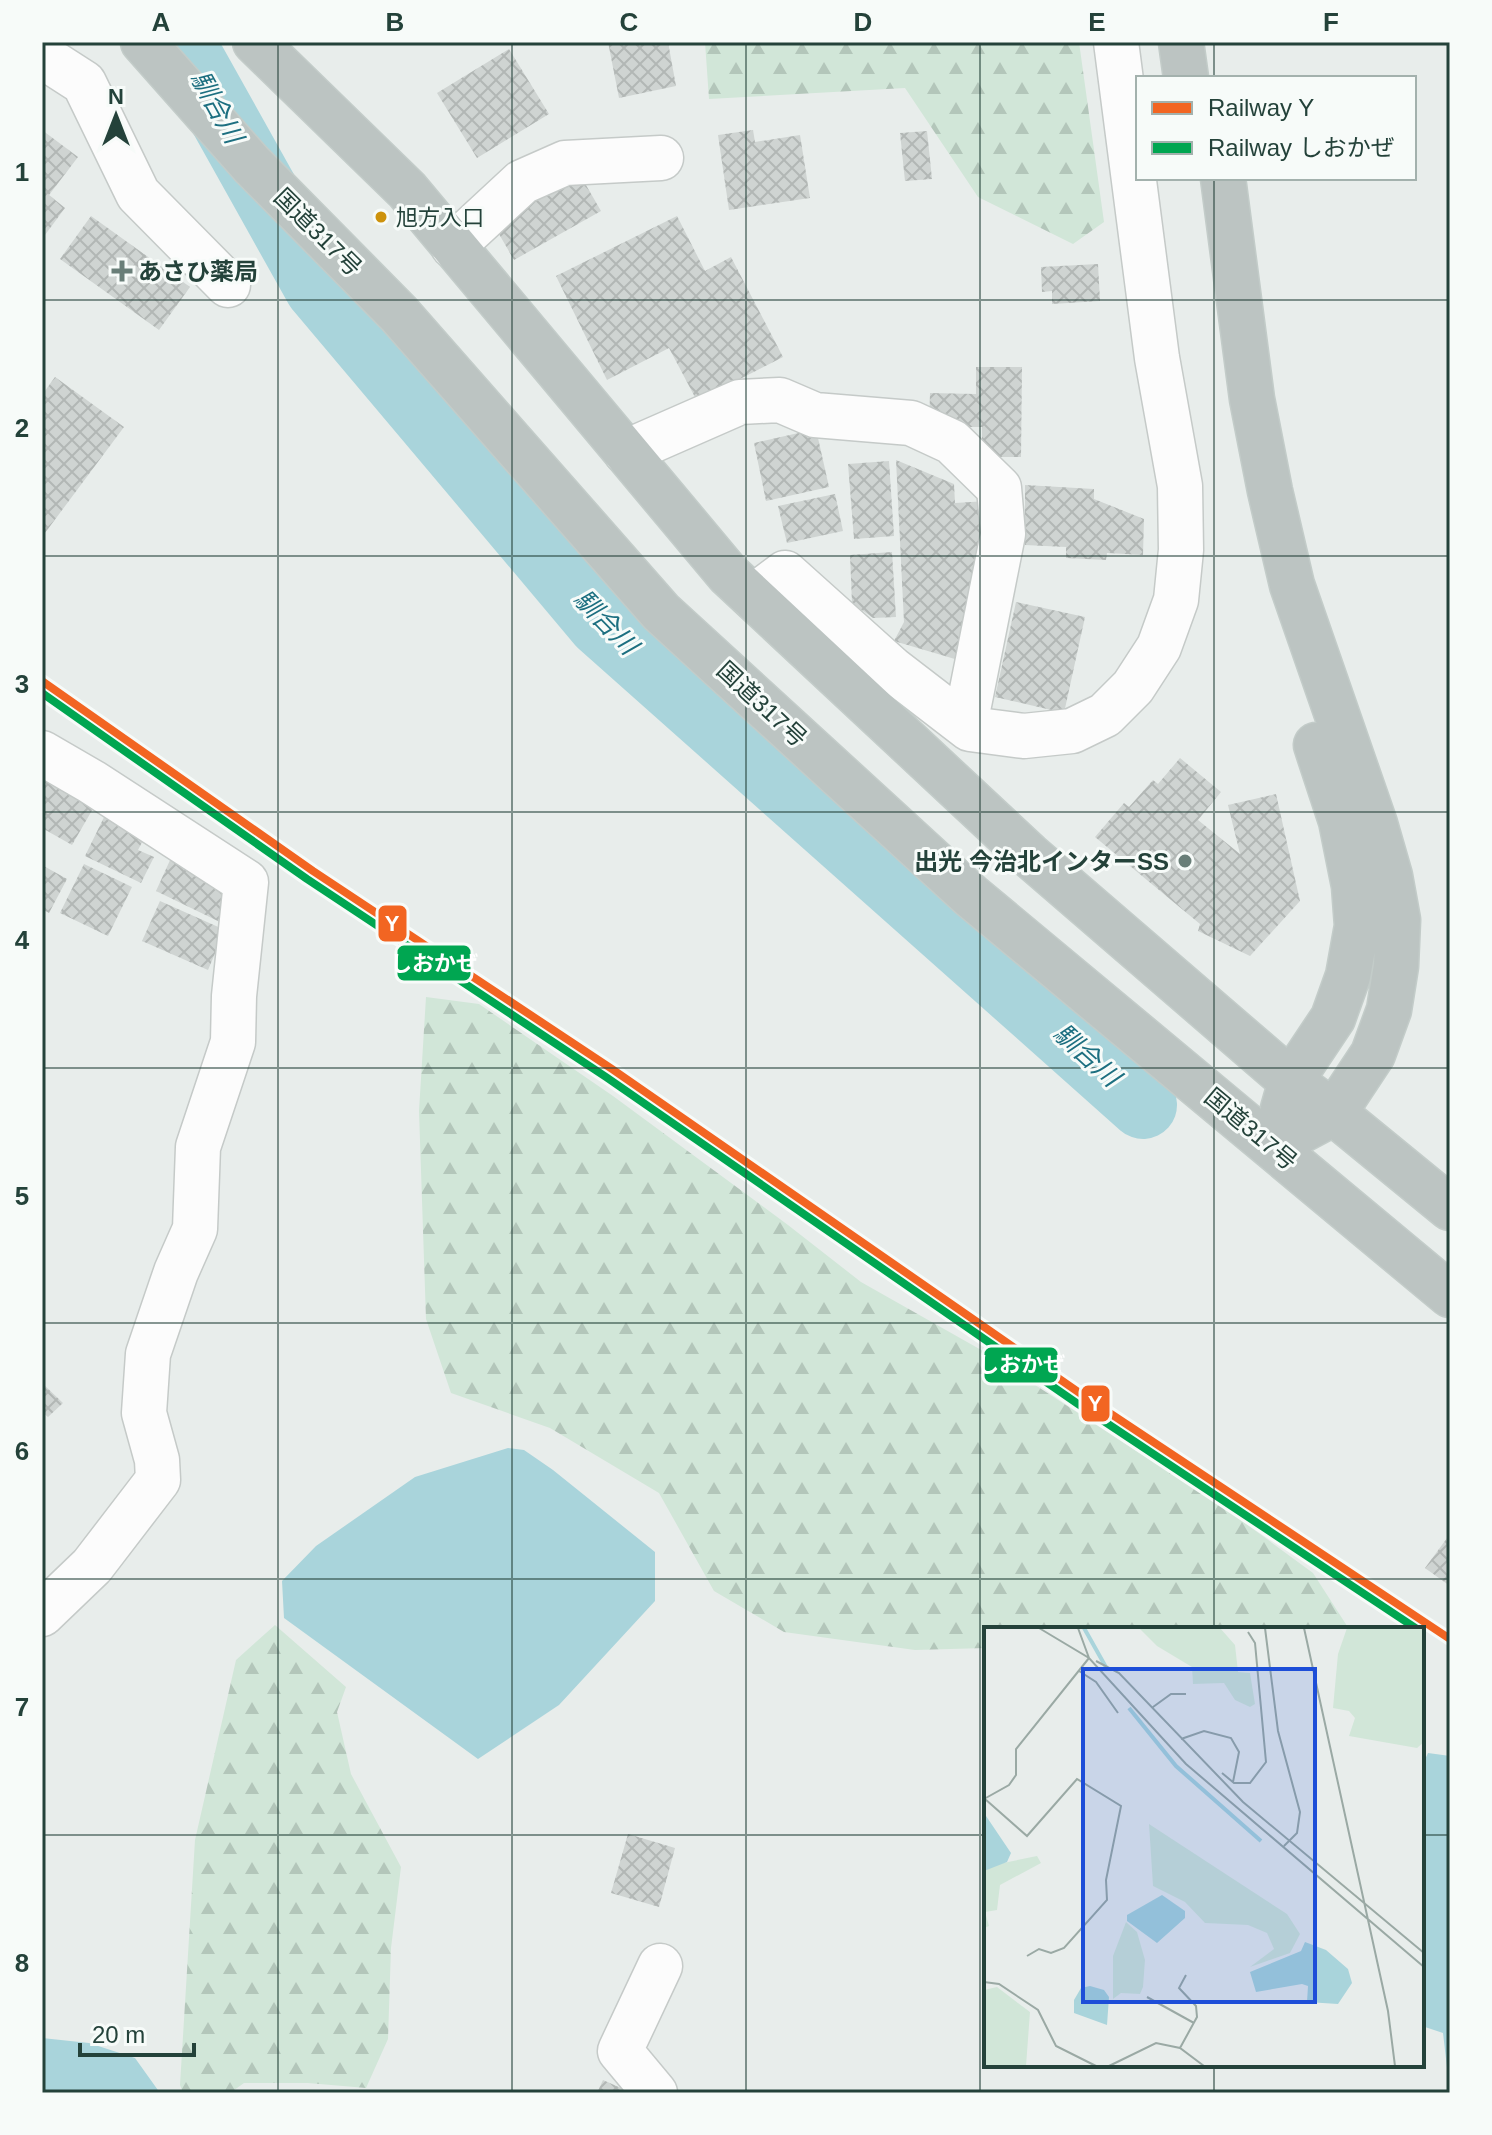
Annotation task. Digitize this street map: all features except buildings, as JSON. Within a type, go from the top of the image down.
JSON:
[{"type":"highway","name":"国道317号","points":[[143,42],[251,164],[399,314],[661,612],[971,896],[1450,1295]]},
{"type":"highway","points":[[255,42],[407,190],[728,574],[1029,855],[1291,1081],[1450,1208]]},
{"type":"highway","points":[[1181,42],[1186,76]]},
{"type":"highway","points":[[1206,42],[1210,76]]},
{"type":"highway","points":[[1199,180],[1230,412],[1249,510],[1268,592],[1341,821],[1354,886],[1357,926],[1348,976],[1333,1018],[1291,1081],[1272,1146]]},
{"type":"highway","points":[[1223,180],[1252,399],[1292,585],[1375,824],[1390,876],[1398,920],[1396,966],[1389,1010],[1373,1054],[1334,1113],[1272,1146]]},
{"type":"street","points":[[753,597],[785,573],[892,669],[970,729],[1024,736],[1072,731],[1105,715],[1133,687],[1159,647],[1176,600],[1181,550],[1180,486],[1157,358],[1116,42]]},
{"type":"street","points":[[42,56],[84,83],[138,194],[228,285]]},
{"type":"street","points":[[453,246],[522,182],[565,163],[661,158]]},
{"type":"street","points":[[626,452],[740,402],[780,400],[815,415],[911,423],[952,442],[999,488],[1003,534],[965,725]]},
{"type":"street","points":[[42,753],[246,882],[234,996],[233,1042],[198,1147],[195,1229],[176,1272],[148,1354],[144,1413],[157,1460],[158,1480],[92,1566],[42,1614]]},
{"type":"street","points":[[655,2093],[620,2051],[660,1966]]},
{"type":"green space","points":[[705,42],[1079,42],[1104,222],[1073,244],[978,197],[905,88],[709,99]]},
{"type":"green space","points":[[426,997],[479,1004],[613,1096],[861,1282],[983,1351],[1230,1512],[1313,1573],[1348,1627],[984,1627],[984,1648],[915,1650],[784,1632],[714,1591],[659,1493],[550,1428],[451,1393],[426,1319],[419,1111]]},
{"type":"green space","points":[[275,1625],[346,1687],[337,1712],[351,1774],[401,1867],[391,1948],[388,2039],[366,2088],[308,2083],[244,2083],[230,2093],[183,2093],[180,2085],[195,1840],[236,1660]]},
{"type":"water","points":[[508,1448],[524,1450],[553,1470],[655,1552],[655,1601],[559,1705],[478,1759],[284,1618],[282,1581],[316,1546],[415,1477]]},
{"type":"water","points":[[1428,1753],[1450,1756],[1450,2093],[1443,2033],[1424,2027],[1424,1762]]},
{"type":"water","points":[[42,2038],[89,2043],[135,2058],[160,2093],[42,2093]]},
{"type":"waterway","name":"馴合川","points":[[181,42],[318,287],[601,623],[1143,1105]]},
{"type":"rail line","name":"Y","points":[[42,681],[313,871],[612,1069],[1084,1396],[1450,1639]]},
{"type":"rail line","name":"しおかぜ","points":[[42,693],[307,879],[606,1077],[1078,1404],[1414,1627]]},
{"type":"place","name":"旭方入口","points":[[381,217]]},
{"type":"place","name":"あさひ薬局","points":[[122,271]]},
{"type":"place","name":"出光 今治北インターSS","points":[[1185,861]]}]
